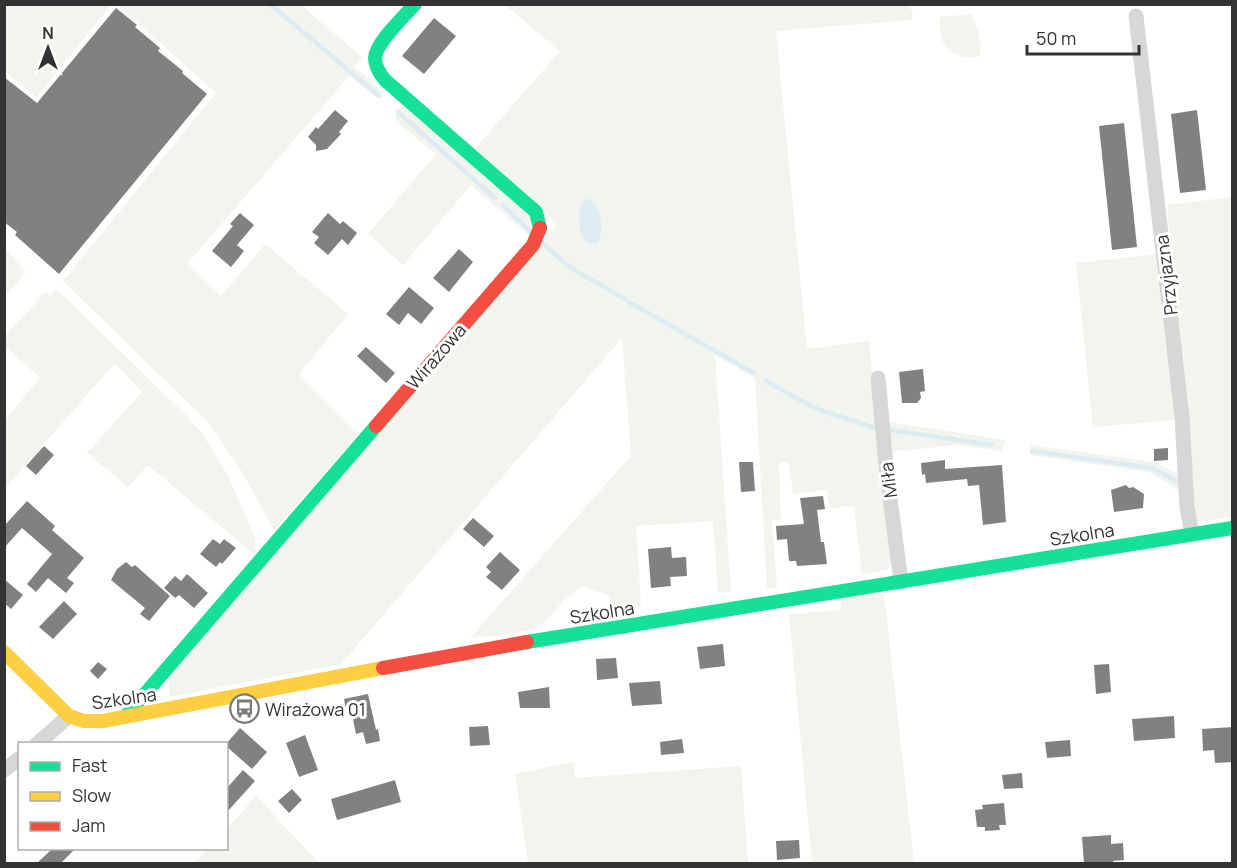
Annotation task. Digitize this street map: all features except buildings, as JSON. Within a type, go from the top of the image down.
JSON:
[{"type":"street","name":"Wirażowa","points":[[125,717],[533,245],[541,230],[536,212],[385,80],[378,71],[377,51],[415,4]]},
{"type":"street","name":"Przyjazna","points":[[1136,16],[1182,417],[1187,507],[1192,534]]},
{"type":"street","name":"Miła","points":[[878,378],[887,476],[901,582]]},
{"type":"street","name":"Szkolna","points":[[4,652],[69,716],[84,722],[103,722],[497,647],[1233,528]]},
{"type":"street","points":[[39,742],[69,716]]},
{"type":"street","points":[[4,770],[18,760]]},
{"type":"shaded area","points":[[5,4],[111,5],[36,98],[5,71]]},
{"type":"shaded area","points":[[118,5],[301,5],[362,57],[354,66],[382,92],[381,95],[375,96],[349,76],[188,263],[221,296],[265,244],[348,314],[299,374],[359,434],[274,530],[242,472],[208,422],[63,281],[216,93]]},
{"type":"shaded area","points":[[505,5],[909,5],[913,14],[911,20],[776,31],[807,349],[869,341],[891,564],[888,570],[862,575],[854,506],[830,508],[827,490],[793,494],[789,463],[779,462],[781,520],[772,521],[777,588],[767,589],[755,378],[715,355],[731,591],[718,593],[713,521],[636,526],[641,606],[614,611],[608,595],[583,586],[570,595],[550,617],[534,629],[470,638],[631,456],[622,338],[341,664],[170,697],[168,676],[557,224],[474,150],[560,51]]},
{"type":"shaded area","points":[[972,14],[981,45],[980,56],[968,58],[952,52],[943,43],[940,17]]},
{"type":"shaded area","points":[[403,105],[533,219],[529,236],[471,185],[403,265],[368,234],[436,154],[396,121],[396,114]]},
{"type":"shaded area","points":[[1232,197],[1232,517],[1196,522],[1167,205]]},
{"type":"shaded area","points":[[590,199],[597,207],[601,220],[601,233],[597,243],[584,240],[579,225],[581,205],[584,200]]},
{"type":"shaded area","points":[[5,249],[26,272],[8,293],[5,290]]},
{"type":"shaded area","points":[[1157,254],[1175,420],[1093,427],[1076,263]]},
{"type":"shaded area","points":[[56,289],[187,416],[203,435],[227,474],[255,537],[256,556],[148,465],[128,487],[87,453],[142,392],[115,363],[5,488],[5,420],[40,378],[8,348],[5,351],[5,336],[46,292],[50,296]]},
{"type":"shaded area","points":[[889,422],[1005,440],[1002,451],[954,445],[893,452]]},
{"type":"shaded area","points":[[1031,445],[1156,462],[1181,476],[1181,491],[1149,472],[1030,455]]},
{"type":"shaded area","points":[[884,594],[914,863],[812,863],[789,614],[840,610],[842,599]]},
{"type":"shaded area","points":[[574,762],[575,778],[741,766],[748,863],[528,863],[515,774]]},
{"type":"shaded area","points":[[256,796],[319,863],[194,863],[207,850],[228,850],[228,828]]},
{"type":"waterway","points":[[270,4],[379,96]]},
{"type":"waterway","points":[[398,112],[495,198]]},
{"type":"waterway","points":[[503,205],[531,232]]},
{"type":"waterway","points":[[542,243],[571,268],[625,299]]},
{"type":"waterway","points":[[629,302],[754,373]]},
{"type":"waterway","points":[[766,381],[817,409],[875,428]]},
{"type":"waterway","points":[[890,430],[992,445]]},
{"type":"waterway","points":[[1032,451],[1152,468],[1180,483]]},
{"type":"traffic: fast","points":[[415,4],[380,44],[375,58],[378,70],[385,80],[536,212],[540,228]]},
{"type":"traffic: fast","points":[[125,717],[376,426]]},
{"type":"traffic: fast","points":[[527,642],[1232,528]]},
{"type":"traffic: slow","points":[[4,652],[69,716],[84,721],[103,721],[383,668]]},
{"type":"traffic: jam","points":[[376,426],[533,245],[540,228]]},
{"type":"traffic: jam","points":[[383,668],[527,642]]},
{"type":"place","name":"Wirażowa 01","points":[[244,709]]}]
